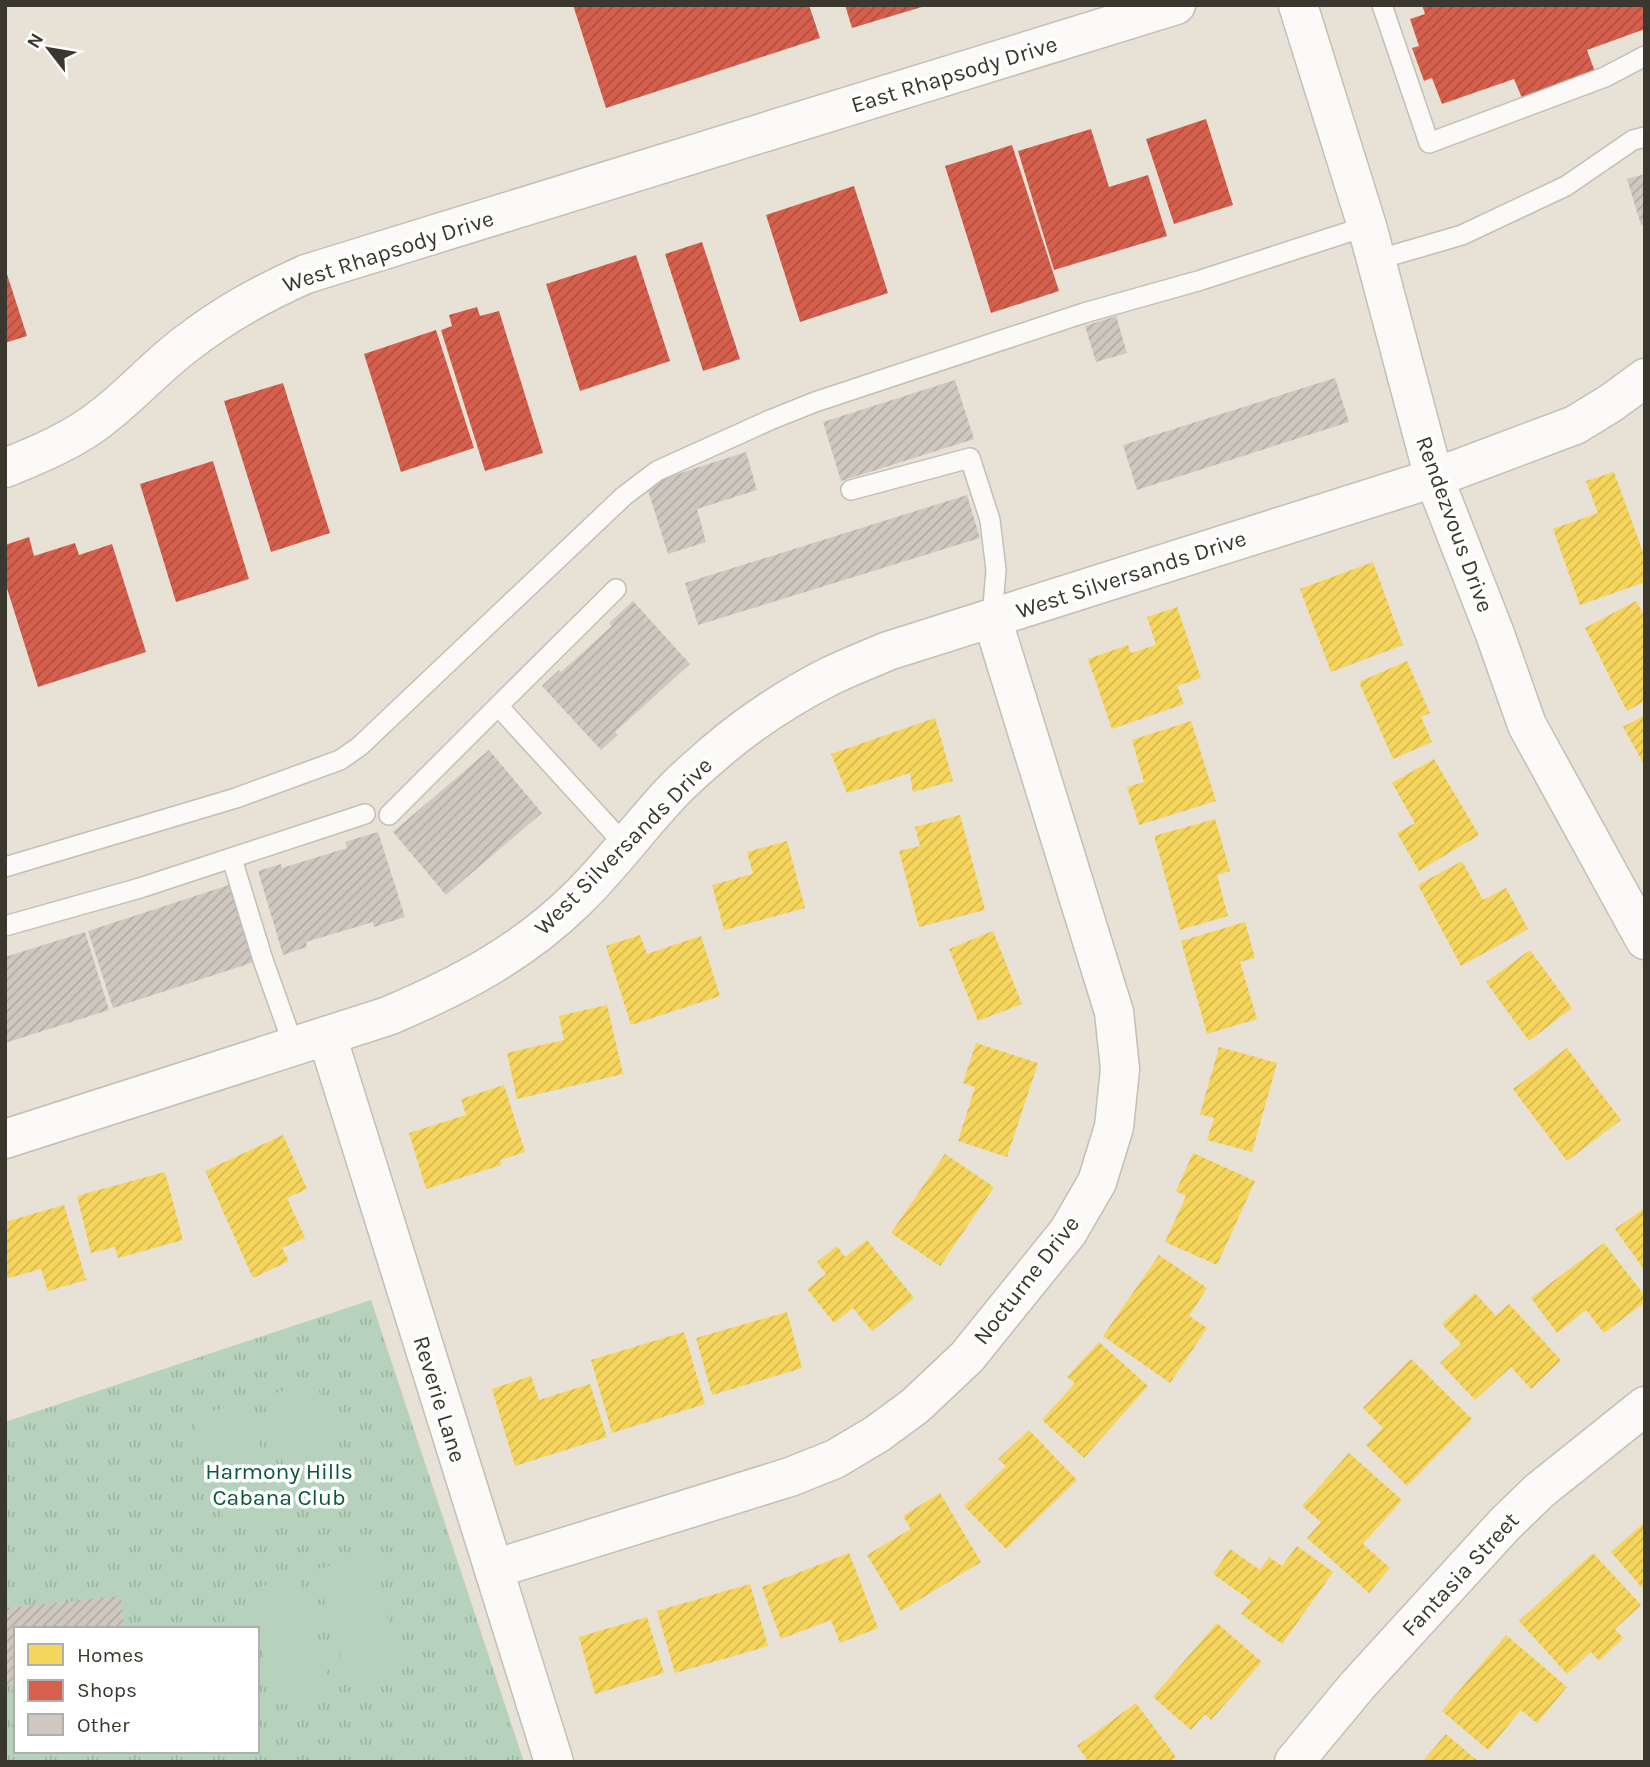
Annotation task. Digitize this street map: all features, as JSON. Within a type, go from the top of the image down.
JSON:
[{"type":"street","name":"East Rhapsody Drive","points":[[732,143],[1176,5]]},
{"type":"street","name":"Rendezvous Drive","points":[[1298,5],[1371,243],[1434,478],[1495,634],[1527,725],[1645,940]]},
{"type":"street","name":"West Rhapsody Drive","points":[[5,468],[59,444],[103,416],[183,345],[222,317],[274,288],[306,274],[732,143]]},
{"type":"street","name":"West Silversands Drive","points":[[5,1139],[388,1016],[488,968],[534,936],[576,900],[673,791],[721,747],[773,709],[829,677],[888,650],[1434,478],[1575,425],[1645,378]]},
{"type":"street","name":"Nocturne Drive","points":[[494,1569],[790,1477],[835,1459],[877,1434],[915,1406],[967,1357],[1068,1232],[1097,1182],[1114,1127],[1120,1069],[1114,1012],[992,618]]},
{"type":"street","name":"Reverie Lane","points":[[311,1041],[494,1569],[554,1762]]},
{"type":"street","name":"Fantasia Street","points":[[1294,1762],[1357,1686],[1504,1525],[1539,1491],[1645,1406]]},
{"type":"lane","points":[[1382,5],[1429,143],[1605,77],[1645,56]]},
{"type":"lane","points":[[5,867],[236,798],[340,760],[360,746],[624,496],[657,471],[770,420],[815,402],[1084,313],[1198,281],[1371,243],[1462,235],[1566,186],[1633,140],[1645,137]]},
{"type":"lane","points":[[851,490],[970,458],[990,520],[996,570],[992,618]]},
{"type":"lane","points":[[390,815],[616,589]]},
{"type":"lane","points":[[498,706],[626,846]]},
{"type":"lane","points":[[5,926],[140,888],[365,814]]},
{"type":"lane","points":[[232,859],[263,960],[311,1041]]},
{"type":"green space","name":"Harmony Hills Cabana Club","points":[[371,1300],[524,1762],[5,1762],[5,1422]]},
{"type":"green space","points":[[316,1381],[350,1494],[297,1511],[263,1397]]},
{"type":"green space","points":[[246,1401],[281,1514],[227,1531],[193,1417]]},
{"type":"green space","points":[[368,1554],[402,1667],[349,1684],[315,1570]]},
{"type":"green space","points":[[297,1575],[332,1689],[279,1705],[259,1640],[259,1627],[255,1627],[245,1591]]},
{"type":"building: Homes","points":[[1614,472],[1645,558],[1645,582],[1580,605],[1553,529],[1598,513],[1586,481]]},
{"type":"building: Homes","points":[[1373,562],[1403,645],[1331,672],[1300,589]]},
{"type":"building: Homes","points":[[1636,601],[1645,617],[1645,701],[1627,711],[1585,628]]},
{"type":"building: Homes","points":[[1177,607],[1201,678],[1177,686],[1184,704],[1112,729],[1088,659],[1128,645],[1131,653],[1156,645],[1147,617]]},
{"type":"building: Homes","points":[[1407,661],[1430,713],[1421,717],[1432,742],[1393,759],[1359,682]]},
{"type":"building: Homes","points":[[1645,715],[1645,766],[1623,727]]},
{"type":"building: Homes","points":[[935,718],[953,781],[913,792],[910,773],[847,793],[831,754]]},
{"type":"building: Homes","points":[[1191,721],[1216,801],[1139,825],[1127,787],[1144,782],[1132,740]]},
{"type":"building: Homes","points":[[1434,759],[1479,835],[1419,871],[1397,833],[1415,823],[1392,783]]},
{"type":"building: Homes","points":[[960,815],[985,910],[919,927],[899,851],[920,846],[915,827]]},
{"type":"building: Homes","points":[[1215,819],[1230,871],[1217,875],[1228,916],[1180,930],[1154,836]]},
{"type":"building: Homes","points":[[787,841],[805,908],[724,930],[712,885],[753,874],[747,852]]},
{"type":"building: Homes","points":[[1462,861],[1483,900],[1506,888],[1528,929],[1461,966],[1418,885]]},
{"type":"building: Homes","points":[[1245,922],[1255,958],[1240,962],[1257,1019],[1207,1034],[1181,941]]},
{"type":"building: Homes","points":[[993,931],[1022,1004],[978,1021],[949,949]]},
{"type":"building: Homes","points":[[640,935],[647,954],[701,936],[720,996],[631,1025],[606,946]]},
{"type":"building: Homes","points":[[1530,950],[1572,1008],[1529,1041],[1486,982]]},
{"type":"building: Homes","points":[[607,1005],[623,1074],[517,1099],[507,1053],[564,1040],[559,1016]]},
{"type":"building: Homes","points":[[976,1043],[1038,1063],[1007,1157],[958,1141],[975,1087],[963,1083]]},
{"type":"building: Homes","points":[[1219,1047],[1277,1063],[1252,1152],[1207,1140],[1214,1118],[1200,1114]]},
{"type":"building: Homes","points":[[1567,1048],[1621,1120],[1567,1161],[1513,1089]]},
{"type":"building: Homes","points":[[504,1085],[525,1152],[500,1160],[501,1165],[426,1189],[409,1133],[466,1115],[461,1099]]},
{"type":"building: Homes","points":[[283,1135],[307,1189],[287,1198],[305,1238],[282,1248],[289,1261],[253,1278],[205,1171]]},
{"type":"building: Homes","points":[[1193,1153],[1255,1181],[1217,1265],[1165,1242],[1186,1196],[1176,1191]]},
{"type":"building: Homes","points":[[945,1154],[994,1187],[940,1266],[891,1233]]},
{"type":"building: Homes","points":[[165,1172],[183,1240],[118,1258],[115,1247],[91,1253],[77,1196]]},
{"type":"building: Homes","points":[[64,1205],[86,1280],[48,1291],[41,1269],[5,1279],[5,1222]]},
{"type":"building: Homes","points":[[1645,1208],[1645,1271],[1615,1229]]},
{"type":"building: Homes","points":[[867,1240],[914,1298],[872,1331],[853,1308],[834,1323],[807,1289],[826,1274],[817,1262],[837,1246],[845,1257]]},
{"type":"building: Homes","points":[[1604,1243],[1645,1296],[1645,1302],[1604,1333],[1586,1310],[1557,1333],[1531,1298]]},
{"type":"building: Homes","points":[[1159,1255],[1207,1288],[1189,1316],[1207,1328],[1170,1383],[1103,1336]]},
{"type":"building: Homes","points":[[1475,1293],[1496,1316],[1509,1304],[1561,1360],[1531,1389],[1511,1367],[1475,1400],[1440,1363],[1461,1344],[1442,1324]]},
{"type":"building: Homes","points":[[787,1312],[802,1368],[712,1395],[696,1338]]},
{"type":"building: Homes","points":[[684,1332],[705,1404],[612,1433],[591,1360]]},
{"type":"building: Homes","points":[[1099,1342],[1148,1386],[1084,1458],[1042,1420],[1075,1383],[1067,1377]]},
{"type":"building: Homes","points":[[1411,1359],[1472,1419],[1407,1486],[1366,1445],[1383,1428],[1363,1408]]},
{"type":"building: Homes","points":[[531,1376],[539,1400],[590,1384],[607,1437],[515,1466],[492,1389]]},
{"type":"building: Homes","points":[[1029,1430],[1077,1480],[1006,1549],[964,1506],[1006,1466],[998,1459]]},
{"type":"building: Homes","points":[[1349,1453],[1402,1500],[1363,1544],[1390,1568],[1369,1593],[1307,1538],[1321,1522],[1302,1506]]},
{"type":"building: Homes","points":[[940,1493],[981,1562],[901,1611],[867,1555],[911,1529],[903,1516]]},
{"type":"building: Homes","points":[[1645,1522],[1645,1591],[1611,1552]]},
{"type":"building: Homes","points":[[1297,1546],[1333,1572],[1282,1644],[1241,1614],[1251,1601],[1213,1574],[1230,1549],[1260,1570],[1269,1557],[1282,1566]]},
{"type":"building: Homes","points":[[849,1553],[878,1628],[840,1643],[831,1620],[781,1639],[762,1587]]},
{"type":"building: Homes","points":[[1593,1553],[1641,1605],[1615,1629],[1623,1638],[1599,1661],[1591,1652],[1567,1674],[1519,1621]]},
{"type":"building: Homes","points":[[750,1584],[768,1646],[675,1673],[657,1611]]},
{"type":"building: Homes","points":[[647,1617],[664,1673],[595,1694],[579,1637]]},
{"type":"building: Homes","points":[[1217,1623],[1262,1662],[1211,1720],[1205,1714],[1191,1730],[1153,1697]]},
{"type":"building: Homes","points":[[1506,1635],[1567,1687],[1537,1723],[1521,1710],[1488,1750],[1442,1711]]},
{"type":"building: Homes","points":[[1136,1703],[1176,1757],[1170,1762],[1089,1762],[1077,1746]]},
{"type":"building: Homes","points":[[1446,1734],[1479,1762],[1422,1762]]},
{"type":"building: Shops","points":[[573,5],[809,5],[820,38],[606,108]]},
{"type":"building: Shops","points":[[845,5],[925,5],[925,6],[852,28]]},
{"type":"building: Shops","points":[[1422,5],[1645,5],[1645,29],[1587,50],[1595,72],[1522,98],[1514,79],[1442,104],[1432,78],[1424,81],[1412,48],[1419,46],[1410,19],[1425,14]]},
{"type":"building: Shops","points":[[1206,119],[1233,205],[1174,224],[1146,139]]},
{"type":"building: Shops","points":[[1091,129],[1109,187],[1148,175],[1167,236],[1054,270],[1018,151]]},
{"type":"building: Shops","points":[[1012,145],[1059,291],[991,313],[945,166]]},
{"type":"building: Shops","points":[[854,186],[888,293],[800,322],[766,215]]},
{"type":"building: Shops","points":[[702,242],[740,359],[703,371],[665,254]]},
{"type":"building: Shops","points":[[636,255],[670,361],[580,391],[546,284]]},
{"type":"building: Shops","points":[[5,268],[27,336],[5,343]]},
{"type":"building: Shops","points":[[477,307],[480,316],[499,311],[543,453],[485,471],[441,330],[452,326],[449,315]]},
{"type":"building: Shops","points":[[436,330],[474,448],[401,472],[364,354]]},
{"type":"building: Shops","points":[[283,383],[330,533],[271,552],[224,401]]},
{"type":"building: Shops","points":[[213,461],[249,579],[176,602],[140,484]]},
{"type":"building: Shops","points":[[29,537],[34,556],[75,543],[79,555],[112,544],[146,652],[38,687],[5,582],[5,545]]},
{"type":"building: Other","points":[[1645,174],[1645,224],[1641,225],[1627,179]]},
{"type":"building: Other","points":[[1116,316],[1127,353],[1096,362],[1085,326]]},
{"type":"building: Other","points":[[1335,378],[1349,422],[1137,490],[1123,445]]},
{"type":"building: Other","points":[[955,380],[974,439],[841,481],[823,422]]},
{"type":"building: Other","points":[[746,452],[757,490],[697,509],[706,542],[668,554],[646,484]]},
{"type":"building: Other","points":[[967,495],[980,538],[698,625],[685,583]]},
{"type":"building: Other","points":[[633,601],[690,664],[615,732],[618,735],[601,750],[542,686],[612,626],[609,623]]},
{"type":"building: Other","points":[[489,750],[542,813],[446,895],[393,832]]},
{"type":"building: Other","points":[[378,832],[405,917],[374,927],[373,922],[306,942],[307,947],[283,955],[258,871],[281,864],[282,868],[347,848],[345,842]]},
{"type":"building: Other","points":[[229,885],[254,962],[113,1008],[88,931]]},
{"type":"building: Other","points":[[85,932],[109,1010],[5,1043],[5,957]]},
{"type":"building: Other","points":[[121,1596],[124,1627],[14,1627],[14,1685],[5,1686],[5,1608]]}]
